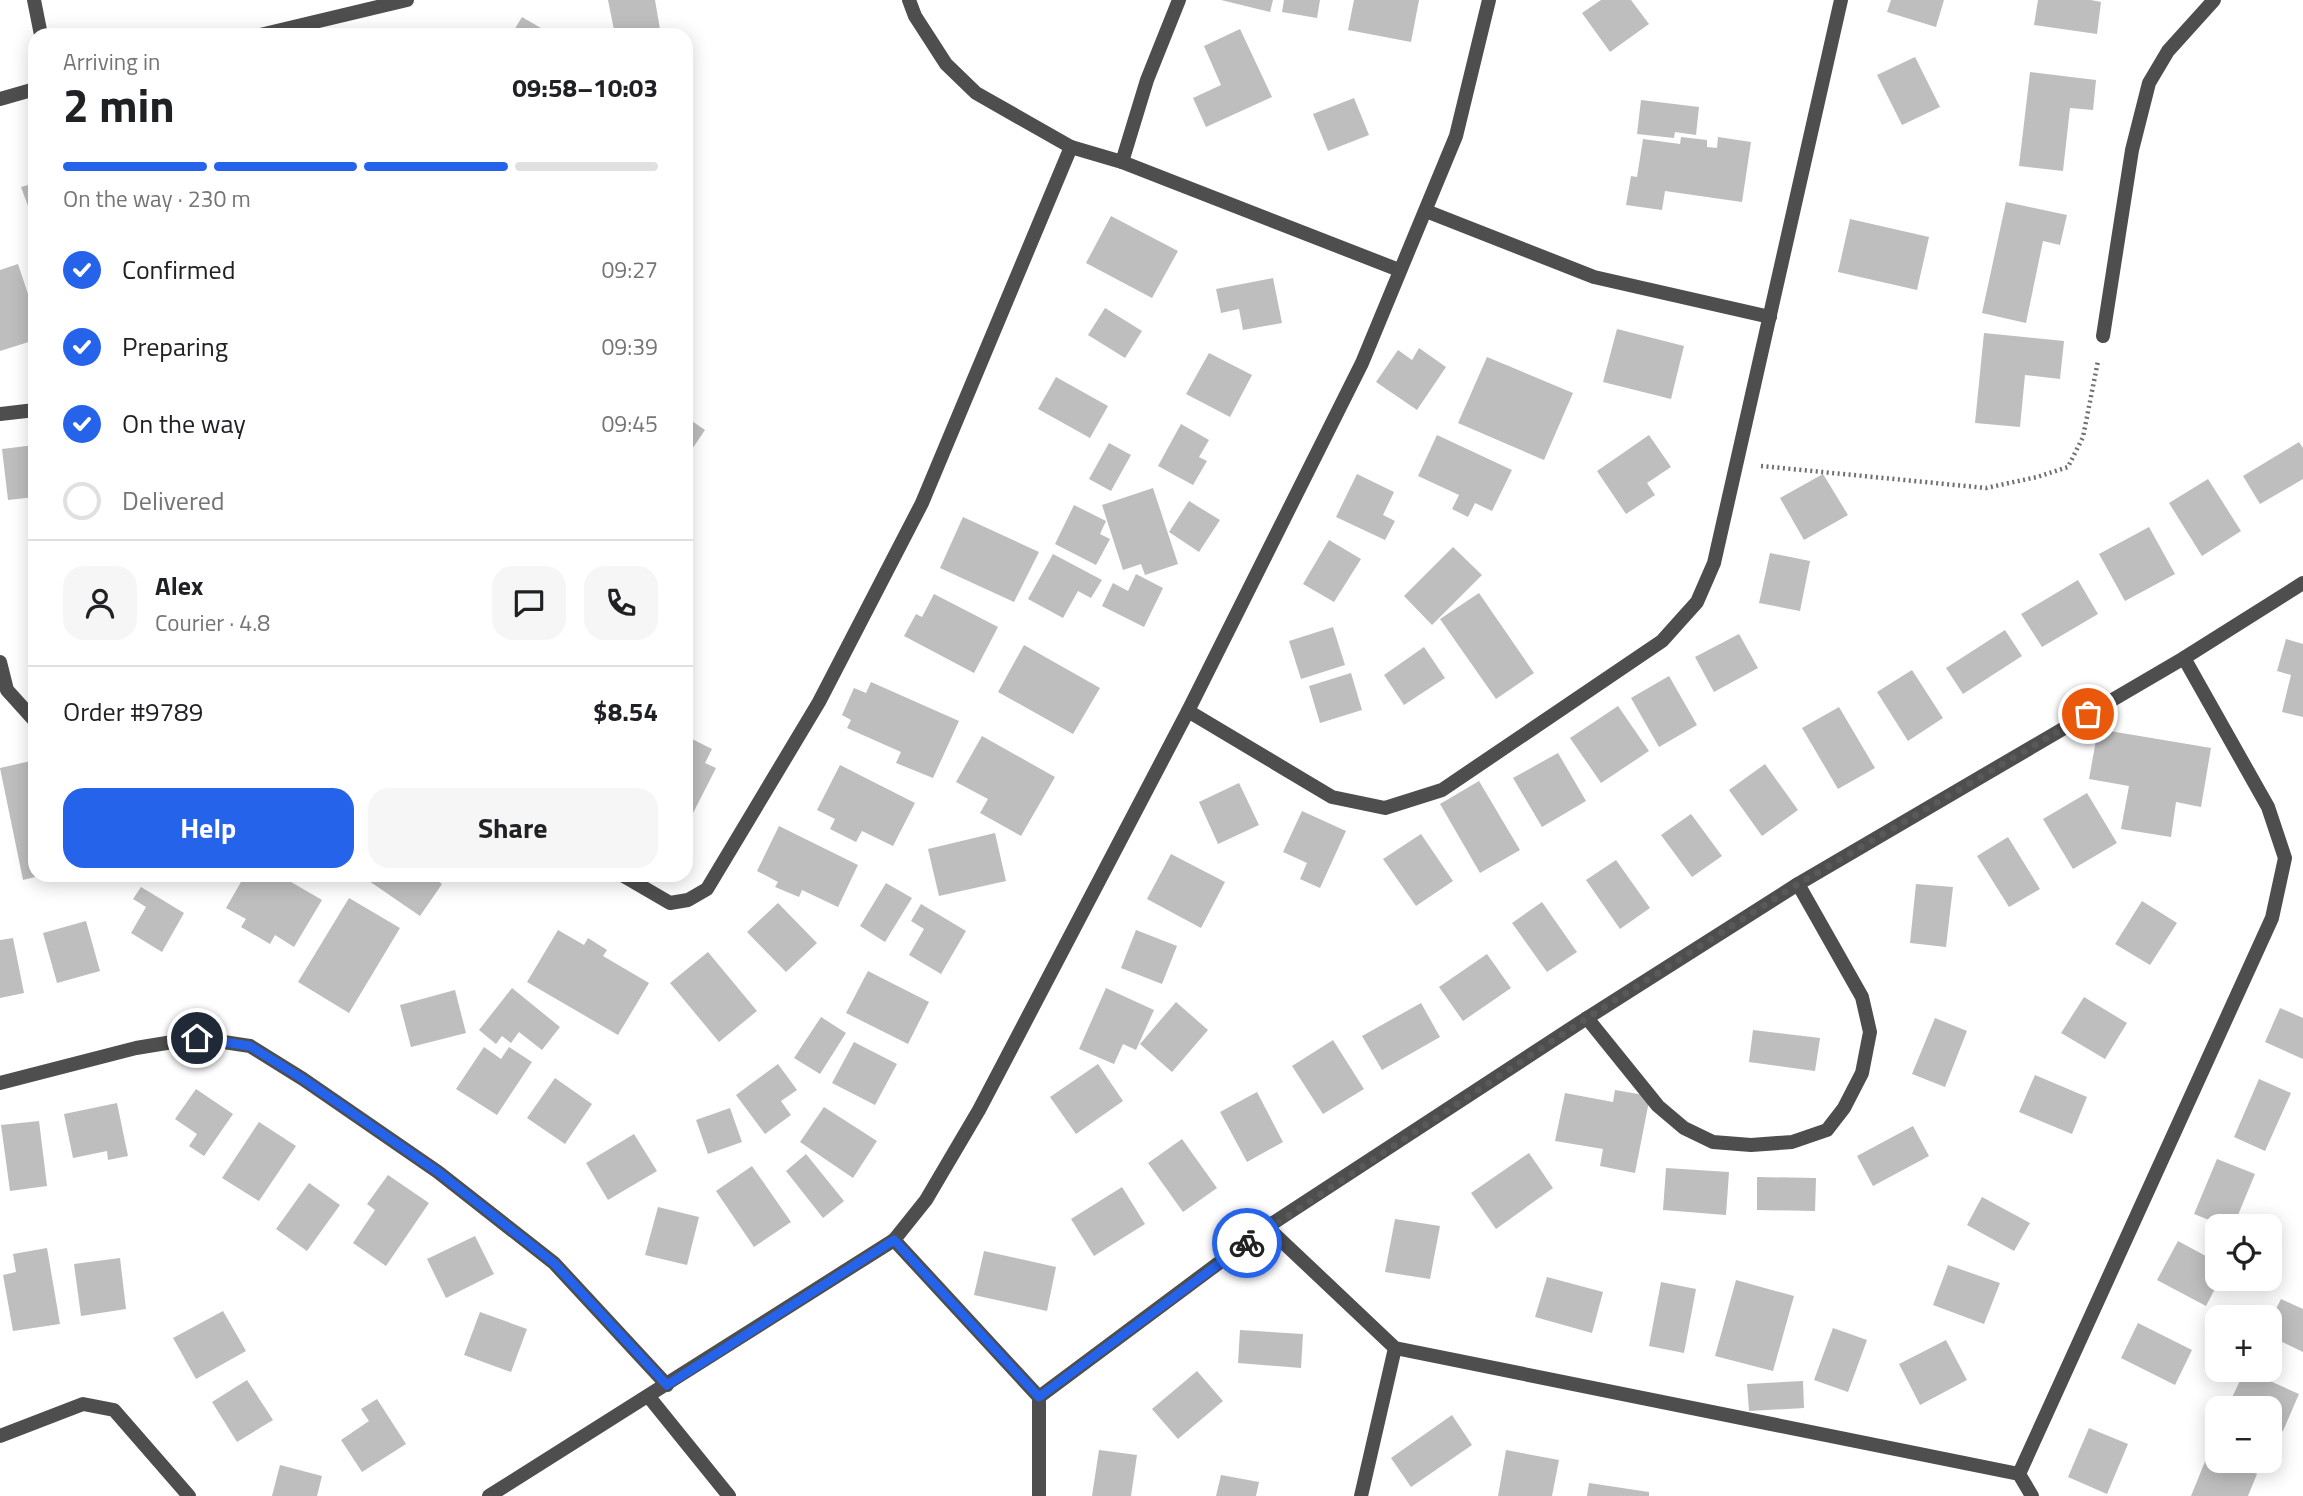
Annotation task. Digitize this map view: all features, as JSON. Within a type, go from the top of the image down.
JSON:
[{"type":"street","points":[[34,0],[40,28]]},
{"type":"street","points":[[289,28],[407,0]]},
{"type":"street","points":[[909,0],[915,16],[946,64],[975,93],[1071,147],[1122,162],[1399,270]]},
{"type":"street","points":[[1122,162],[1147,80],[1179,0]]},
{"type":"street","points":[[489,1496],[894,1240],[926,1200],[979,1110],[1188,711],[1362,363],[1456,136],[1489,0]]},
{"type":"street","points":[[1188,711],[1332,797],[1385,808],[1441,790],[1662,641],[1697,601],[1714,563],[1841,0]]},
{"type":"street","points":[[2103,336],[2133,150],[2148,83],[2168,51],[2214,0]]},
{"type":"street","points":[[0,99],[28,91]]},
{"type":"street","points":[[634,882],[670,902],[688,900],[707,889],[819,702],[922,503],[1071,147]]},
{"type":"street","points":[[1426,211],[1594,277],[1770,317]]},
{"type":"street","points":[[0,414],[28,411]]},
{"type":"street","points":[[1039,1397],[1267,1227],[1587,1018],[1798,884],[2184,657],[2303,583]]},
{"type":"street","points":[[2019,1474],[2272,918],[2285,858],[2268,807],[2184,657]]},
{"type":"street","points":[[0,662],[7,690],[28,713]]},
{"type":"street","points":[[1587,1018],[1658,1106],[1684,1128],[1713,1142],[1751,1145],[1792,1142],[1826,1130],[1844,1108],[1862,1073],[1870,1032],[1862,997],[1798,884]]},
{"type":"street","points":[[0,1083],[136,1048],[197,1038],[250,1046],[438,1172],[554,1263],[667,1385]]},
{"type":"street","points":[[1267,1227],[1395,1348],[2019,1474],[2032,1496]]},
{"type":"street","points":[[894,1240],[1039,1397],[1039,1496]]},
{"type":"street","points":[[1361,1496],[1395,1348]]},
{"type":"street","points":[[649,1397],[729,1496]]},
{"type":"street","points":[[0,1436],[83,1404],[114,1410],[189,1496]]},
{"type":"path","points":[[1735,464],[1986,488],[2068,467],[2083,437],[2103,336]]},
{"type":"building","points":[[608,0],[655,0],[660,28],[614,28]]},
{"type":"building","points":[[1221,0],[1273,0],[1270,12]]},
{"type":"building","points":[[1284,0],[1320,0],[1317,18],[1282,12]]},
{"type":"building","points":[[1354,0],[1419,0],[1411,42],[1348,30]]},
{"type":"building","points":[[1601,0],[1631,0],[1649,24],[1610,52],[1582,13]]},
{"type":"building","points":[[1891,0],[1944,0],[1936,27],[1887,12]]},
{"type":"building","points":[[2038,0],[2101,2],[2097,34],[2034,25]]},
{"type":"building","points":[[522,17],[541,28],[515,28]]},
{"type":"building","points":[[1240,29],[1272,97],[1206,127],[1193,98],[1221,85],[1204,46]]},
{"type":"building","points":[[1915,57],[1940,107],[1902,125],[1877,75]]},
{"type":"building","points":[[2030,72],[2096,80],[2093,110],[2070,108],[2063,171],[2019,166]]},
{"type":"building","points":[[1354,98],[1369,135],[1328,151],[1313,114]]},
{"type":"building","points":[[1641,100],[1699,107],[1696,135],[1675,132],[1674,138],[1637,134]]},
{"type":"building","points":[[1681,137],[1707,140],[1707,147],[1717,148],[1718,137],[1751,142],[1742,202],[1665,191],[1662,210],[1626,205],[1631,176],[1637,177],[1643,139],[1680,144]]},
{"type":"building","points":[[28,185],[28,206],[21,187]]},
{"type":"building","points":[[2006,202],[2067,215],[2060,245],[2043,241],[2026,323],[1982,313]]},
{"type":"building","points":[[1111,216],[1178,251],[1152,298],[1086,263]]},
{"type":"building","points":[[1850,219],[1929,237],[1917,290],[1838,272]]},
{"type":"building","points":[[18,264],[28,294],[28,342],[0,351],[0,270]]},
{"type":"building","points":[[1273,278],[1282,323],[1243,330],[1239,309],[1221,313],[1216,289]]},
{"type":"building","points":[[1105,308],[1142,331],[1125,358],[1088,335]]},
{"type":"building","points":[[1617,329],[1684,346],[1671,399],[1603,382]]},
{"type":"building","points":[[1984,333],[2064,341],[2060,379],[2025,375],[2020,427],[1975,423]]},
{"type":"building","points":[[1419,348],[1446,367],[1417,410],[1376,382],[1398,350],[1412,360]]},
{"type":"building","points":[[1209,353],[1252,375],[1230,417],[1186,394]]},
{"type":"building","points":[[1487,357],[1573,393],[1544,460],[1458,423]]},
{"type":"building","points":[[1056,377],[1108,406],[1090,438],[1038,409]]},
{"type":"building","points":[[693,422],[705,430],[693,448]]},
{"type":"building","points":[[1181,424],[1209,440],[1199,457],[1207,461],[1193,485],[1158,466]]},
{"type":"building","points":[[1437,435],[1512,470],[1492,511],[1475,503],[1468,517],[1452,509],[1459,495],[1418,476]]},
{"type":"building","points":[[1649,435],[1671,467],[1647,483],[1655,495],[1626,514],[1597,471]]},
{"type":"building","points":[[2299,442],[2303,448],[2303,479],[2260,504],[2243,476]]},
{"type":"building","points":[[1109,443],[1131,455],[1111,491],[1089,479]]},
{"type":"building","points":[[28,446],[28,498],[8,500],[2,449]]},
{"type":"building","points":[[1357,474],[1394,492],[1383,515],[1395,521],[1385,540],[1336,517]]},
{"type":"building","points":[[1823,474],[1848,515],[1804,540],[1780,498]]},
{"type":"building","points":[[2208,479],[2241,531],[2202,556],[2169,503]]},
{"type":"building","points":[[1153,488],[1178,564],[1145,575],[1141,564],[1123,570],[1102,505]]},
{"type":"building","points":[[1189,501],[1220,520],[1199,552],[1169,532]]},
{"type":"building","points":[[1074,505],[1106,521],[1100,534],[1110,539],[1096,565],[1055,544]]},
{"type":"building","points":[[963,517],[1039,552],[1014,602],[940,568]]},
{"type":"building","points":[[2149,527],[2175,574],[2125,601],[2099,554]]},
{"type":"building","points":[[1329,540],[1361,559],[1334,602],[1303,584]]},
{"type":"building","points":[[1453,547],[1482,575],[1432,625],[1404,596]]},
{"type":"building","points":[[1770,553],[1810,561],[1800,611],[1759,603]]},
{"type":"building","points":[[1053,554],[1102,580],[1091,598],[1078,591],[1063,618],[1028,599]]},
{"type":"building","points":[[1136,574],[1163,588],[1144,627],[1102,606],[1113,583],[1128,591]]},
{"type":"building","points":[[2078,580],[2098,614],[2042,647],[2021,614]]},
{"type":"building","points":[[1479,593],[1534,673],[1496,699],[1440,619]]},
{"type":"building","points":[[934,594],[998,627],[974,673],[904,636],[916,614],[922,617]]},
{"type":"building","points":[[1333,627],[1345,665],[1301,679],[1289,641]]},
{"type":"building","points":[[2005,630],[2022,656],[1963,694],[1946,668]]},
{"type":"building","points":[[1739,634],[1758,668],[1714,692],[1695,657]]},
{"type":"building","points":[[2286,639],[2303,644],[2303,717],[2282,712],[2291,675],[2277,671]]},
{"type":"building","points":[[1024,645],[1100,688],[1073,734],[998,692]]},
{"type":"building","points":[[1424,647],[1445,678],[1404,705],[1384,675]]},
{"type":"building","points":[[1912,670],[1943,718],[1908,741],[1877,692]]},
{"type":"building","points":[[1351,673],[1362,710],[1320,723],[1309,686]]},
{"type":"building","points":[[1669,676],[1697,725],[1659,747],[1631,698]]},
{"type":"building","points":[[871,682],[959,721],[933,778],[896,763],[901,752],[847,728],[851,720],[842,715],[854,688],[866,693]]},
{"type":"building","points":[[1618,706],[1649,751],[1601,783],[1570,738]]},
{"type":"building","points":[[1839,707],[1875,768],[1838,789],[1802,728]]},
{"type":"building","points":[[2098,729],[2211,748],[2201,807],[2176,802],[2171,837],[2121,829],[2129,786],[2089,779]]},
{"type":"building","points":[[982,736],[1055,777],[1021,836],[980,813],[988,799],[956,782]]},
{"type":"building","points":[[693,740],[712,749],[705,763],[716,768],[693,813]]},
{"type":"building","points":[[1558,753],[1586,801],[1542,827],[1513,778]]},
{"type":"building","points":[[28,762],[28,879],[23,880],[0,768]]},
{"type":"building","points":[[1765,764],[1798,810],[1762,836],[1729,790]]},
{"type":"building","points":[[840,765],[915,803],[893,846],[862,831],[856,842],[830,829],[835,819],[817,810]]},
{"type":"building","points":[[1479,781],[1520,850],[1480,873],[1440,804]]},
{"type":"building","points":[[1239,783],[1259,825],[1218,844],[1199,802]]},
{"type":"building","points":[[2087,793],[2117,843],[2073,869],[2043,819]]},
{"type":"building","points":[[1302,811],[1346,831],[1320,888],[1300,879],[1307,863],[1283,852]]},
{"type":"building","points":[[1691,814],[1722,856],[1692,877],[1661,835]]},
{"type":"building","points":[[779,826],[858,865],[838,907],[802,890],[799,897],[775,887],[778,882],[757,871]]},
{"type":"building","points":[[995,833],[1006,881],[939,896],[928,849]]},
{"type":"building","points":[[1421,834],[1453,881],[1416,906],[1383,859]]},
{"type":"building","points":[[2008,837],[2040,889],[2009,907],[1977,856]]},
{"type":"building","points":[[1171,854],[1225,882],[1201,928],[1147,899]]},
{"type":"building","points":[[1616,860],[1650,908],[1620,929],[1586,880]]},
{"type":"building","points":[[241,882],[291,882],[322,900],[294,947],[275,935],[270,944],[241,927],[246,919],[226,908]]},
{"type":"building","points":[[370,882],[439,882],[442,884],[420,916]]},
{"type":"building","points":[[886,883],[912,898],[885,942],[860,926]]},
{"type":"building","points":[[1916,884],[1953,887],[1946,947],[1910,943]]},
{"type":"building","points":[[141,887],[184,913],[162,952],[131,933],[146,907],[133,899]]},
{"type":"building","points":[[349,898],[400,928],[349,1013],[298,982]]},
{"type":"building","points":[[2142,901],[2177,923],[2150,965],[2115,944]]},
{"type":"building","points":[[1542,902],[1577,952],[1547,972],[1512,923]]},
{"type":"building","points":[[778,903],[817,943],[786,972],[747,932]]},
{"type":"building","points":[[921,904],[966,931],[941,974],[909,955],[924,929],[911,921]]},
{"type":"building","points":[[86,921],[100,971],[57,983],[43,933]]},
{"type":"building","points":[[558,930],[584,945],[588,938],[607,950],[603,956],[649,983],[618,1035],[527,982]]},
{"type":"building","points":[[1136,930],[1177,946],[1162,984],[1121,968]]},
{"type":"building","points":[[13,938],[24,993],[0,998],[0,940]]},
{"type":"building","points":[[708,952],[757,1011],[719,1042],[670,983]]},
{"type":"building","points":[[1487,954],[1511,988],[1463,1021],[1439,987]]},
{"type":"building","points":[[868,971],[929,1002],[908,1044],[846,1013]]},
{"type":"building","points":[[512,988],[560,1027],[542,1050],[519,1032],[511,1043],[502,1036],[496,1044],[479,1030]]},
{"type":"building","points":[[1106,988],[1154,1010],[1136,1050],[1123,1044],[1114,1064],[1079,1049]]},
{"type":"building","points":[[455,990],[466,1033],[411,1047],[400,1005]]},
{"type":"building","points":[[2084,997],[2127,1023],[2105,1059],[2061,1033]]},
{"type":"building","points":[[1176,1002],[1208,1030],[1172,1072],[1140,1044]]},
{"type":"building","points":[[1421,1003],[1440,1037],[1382,1070],[1362,1036]]},
{"type":"building","points":[[2280,1008],[2303,1018],[2303,1059],[2265,1042]]},
{"type":"building","points":[[821,1017],[846,1033],[820,1074],[794,1058]]},
{"type":"building","points":[[1935,1018],[1967,1031],[1945,1087],[1912,1074]]},
{"type":"building","points":[[1753,1030],[1820,1038],[1815,1071],[1749,1062]]},
{"type":"building","points":[[1333,1040],[1364,1089],[1323,1114],[1292,1066]]},
{"type":"building","points":[[854,1042],[897,1064],[875,1105],[832,1083]]},
{"type":"building","points":[[484,1047],[501,1059],[509,1047],[532,1062],[497,1115],[456,1089]]},
{"type":"building","points":[[778,1064],[797,1090],[781,1101],[791,1115],[765,1134],[736,1095]]},
{"type":"building","points":[[1098,1064],[1123,1101],[1076,1134],[1050,1097]]},
{"type":"building","points":[[2035,1075],[2087,1097],[2072,1134],[2019,1112]]},
{"type":"building","points":[[555,1078],[592,1104],[565,1144],[527,1118]]},
{"type":"building","points":[[2259,1079],[2291,1093],[2265,1151],[2234,1137]]},
{"type":"building","points":[[196,1089],[233,1114],[204,1156],[189,1146],[197,1134],[175,1119]]},
{"type":"building","points":[[1615,1090],[1650,1096],[1635,1173],[1600,1166],[1603,1149],[1555,1141],[1565,1093],[1613,1102]]},
{"type":"building","points":[[1257,1092],[1283,1142],[1247,1162],[1220,1112]]},
{"type":"building","points":[[117,1103],[128,1156],[108,1160],[107,1151],[73,1158],[64,1114]]},
{"type":"building","points":[[824,1107],[877,1141],[853,1178],[800,1142]]},
{"type":"building","points":[[730,1108],[742,1142],[708,1154],[696,1120]]},
{"type":"building","points":[[39,1121],[47,1186],[10,1191],[1,1125]]},
{"type":"building","points":[[259,1122],[296,1146],[259,1201],[222,1178]]},
{"type":"building","points":[[1913,1126],[1929,1156],[1873,1186],[1857,1156]]},
{"type":"building","points":[[634,1134],[657,1171],[608,1200],[586,1163]]},
{"type":"building","points":[[1182,1139],[1217,1188],[1183,1212],[1148,1163]]},
{"type":"building","points":[[1529,1153],[1553,1188],[1496,1229],[1471,1193]]},
{"type":"building","points":[[806,1154],[844,1201],[823,1218],[786,1171]]},
{"type":"building","points":[[2217,1159],[2255,1174],[2238,1214],[2205,1214],[2205,1218],[2194,1214]]},
{"type":"building","points":[[752,1166],[791,1222],[754,1247],[716,1191]]},
{"type":"building","points":[[1666,1168],[1729,1172],[1726,1215],[1663,1210]]},
{"type":"building","points":[[388,1175],[429,1203],[386,1266],[353,1243],[375,1210],[367,1204]]},
{"type":"building","points":[[1757,1177],[1816,1178],[1815,1211],[1757,1210]]},
{"type":"building","points":[[309,1183],[340,1205],[307,1251],[276,1229]]},
{"type":"building","points":[[1122,1187],[1145,1224],[1094,1256],[1071,1219]]},
{"type":"building","points":[[1982,1197],[2030,1223],[2014,1251],[1967,1225]]},
{"type":"building","points":[[658,1207],[699,1217],[687,1265],[645,1255]]},
{"type":"building","points":[[1395,1219],[1440,1226],[1430,1279],[1385,1272]]},
{"type":"building","points":[[475,1236],[494,1274],[446,1298],[427,1259]]},
{"type":"building","points":[[2178,1241],[2205,1256],[2205,1291],[2214,1291],[2205,1305],[2157,1280]]},
{"type":"building","points":[[47,1248],[60,1324],[13,1331],[3,1275],[16,1272],[13,1254]]},
{"type":"building","points":[[984,1251],[1056,1267],[1047,1311],[974,1295]]},
{"type":"building","points":[[120,1258],[126,1309],[81,1316],[74,1264]]},
{"type":"building","points":[[1948,1265],[2000,1283],[1984,1324],[1933,1305]]},
{"type":"building","points":[[1547,1277],[1603,1292],[1592,1333],[1535,1317]]},
{"type":"building","points":[[1736,1280],[1794,1296],[1773,1371],[1715,1356]]},
{"type":"building","points":[[1661,1282],[1696,1289],[1684,1353],[1649,1346]]},
{"type":"building","points":[[2281,1299],[2303,1309],[2303,1352],[2282,1342],[2282,1305],[2278,1305]]},
{"type":"building","points":[[223,1311],[246,1351],[196,1379],[173,1338]]},
{"type":"building","points":[[480,1312],[527,1329],[511,1372],[464,1355]]},
{"type":"building","points":[[2138,1323],[2192,1350],[2175,1385],[2121,1358]]},
{"type":"building","points":[[1833,1328],[1867,1340],[1848,1392],[1814,1380]]},
{"type":"building","points":[[1240,1330],[1303,1334],[1301,1368],[1238,1363]]},
{"type":"building","points":[[1946,1340],[1967,1380],[1920,1405],[1899,1364]]},
{"type":"building","points":[[1197,1371],[1223,1401],[1178,1439],[1152,1409]]},
{"type":"building","points":[[247,1380],[273,1420],[237,1442],[212,1402]]},
{"type":"building","points":[[1803,1381],[1804,1408],[1749,1411],[1747,1384]]},
{"type":"building","points":[[2239,1382],[2272,1382],[2299,1394],[2283,1431],[2282,1396],[2233,1396]]},
{"type":"building","points":[[377,1399],[406,1444],[362,1472],[341,1440],[369,1421],[361,1409]]},
{"type":"building","points":[[1452,1415],[1472,1445],[1411,1487],[1391,1458]]},
{"type":"building","points":[[2089,1428],[2128,1444],[2107,1494],[2068,1477]]},
{"type":"building","points":[[1099,1450],[1137,1455],[1131,1496],[1092,1496]]},
{"type":"building","points":[[1506,1450],[1559,1460],[1552,1496],[1498,1496]]},
{"type":"building","points":[[2205,1461],[2205,1473],[2257,1474],[2248,1496],[2191,1496]]},
{"type":"building","points":[[280,1465],[322,1476],[317,1496],[272,1496]]},
{"type":"building","points":[[1221,1475],[1259,1482],[1256,1496],[1216,1496]]},
{"type":"building","points":[[1589,1483],[1649,1492],[1649,1496],[1587,1496]]},
{"type":"way so far","points":[[1247,1243],[1267,1227],[1587,1018],[1798,884],[2088,714]]},
{"type":"route","points":[[197,1038],[250,1046],[438,1172],[554,1263],[667,1385],[894,1240],[1039,1397],[1247,1243]]}]
